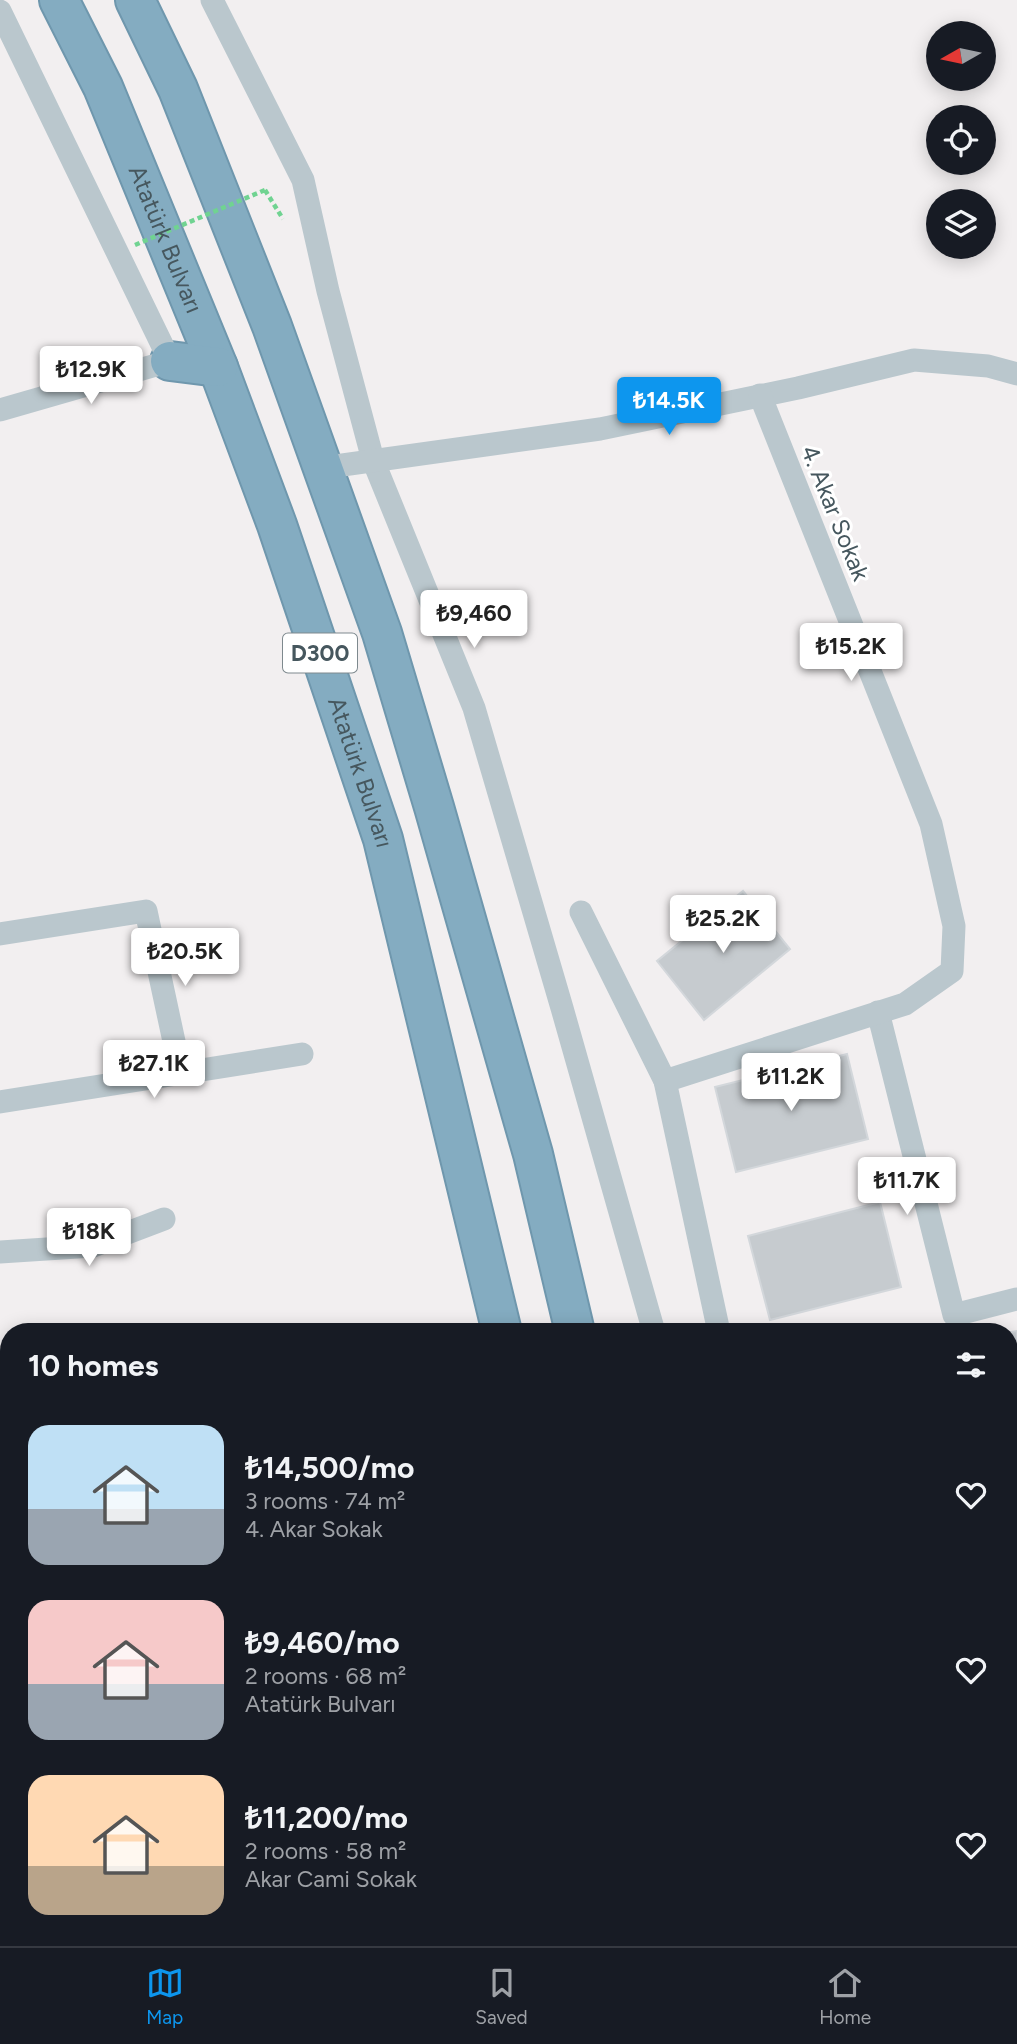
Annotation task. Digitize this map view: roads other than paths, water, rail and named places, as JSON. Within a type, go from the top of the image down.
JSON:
[{"type":"highway","name":"Atatürk Bulvarı","points":[[58,0],[103,88],[218,367],[277,525],[383,839],[500,1323]]},
{"type":"highway","name":"D300","points":[[135,0],[178,89],[267,313],[382,633],[533,1154],[573,1323]]},
{"type":"highway","points":[[170,361],[218,367]]},
{"type":"street","points":[[212,0],[303,180],[328,291],[373,460],[474,708],[650,1323]]},
{"type":"street","points":[[0,10],[170,361],[0,410]]},
{"type":"street","points":[[321,468],[600,429],[915,360],[988,366],[1017,373]]},
{"type":"street","name":"4. Akar Sokak","points":[[760,396],[930,824],[954,926],[952,971],[905,1003],[878,1012]]},
{"type":"street","points":[[0,934],[146,911],[181,1073]]},
{"type":"street","points":[[581,912],[665,1081],[717,1323]]},
{"type":"street","points":[[665,1081],[878,1012],[954,1315],[1017,1299]]},
{"type":"street","points":[[0,1102],[302,1054]]},
{"type":"street","points":[[0,1252],[93,1246],[164,1219]]}]
